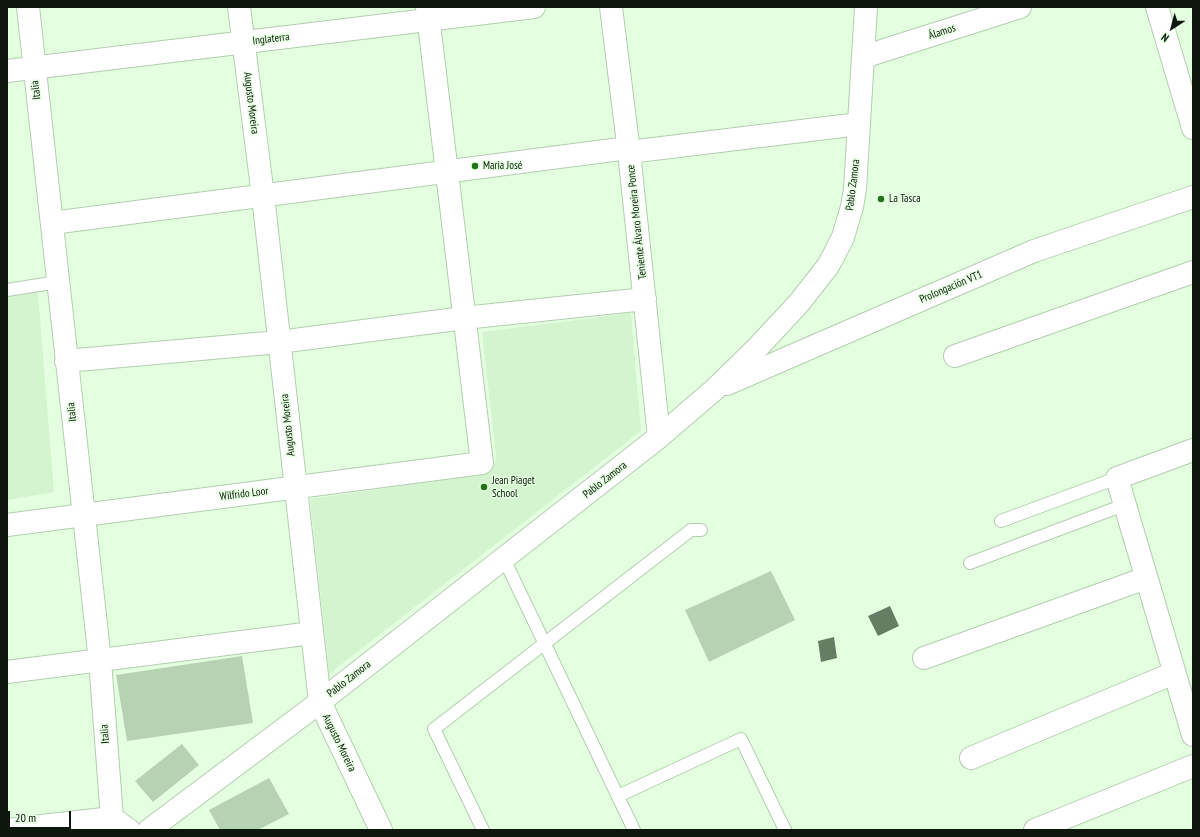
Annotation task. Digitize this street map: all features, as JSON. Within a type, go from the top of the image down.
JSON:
[{"type":"street","name":"Italia","points":[[28,7],[100,661],[112,818]]},
{"type":"street","name":"Augusto Moreira","points":[[239,7],[263,196],[320,702],[381,830]]},
{"type":"street","name":"Inglaterra","points":[[7,71],[243,42],[428,13],[534,7]]},
{"type":"street","name":"Teniente Álvaro Moreira Ponce","points":[[611,7],[629,150],[660,437]]},
{"type":"street","name":"Pablo Zamora","points":[[150,830],[320,702],[660,437],[714,390],[759,346],[799,303],[828,266],[843,237],[852,206],[855,189],[866,7]]},
{"type":"street","name":"Álamos","points":[[863,57],[1020,7]]},
{"type":"street","points":[[1157,7],[1193,128]]},
{"type":"street","points":[[428,13],[448,172],[464,318]]},
{"type":"street","points":[[52,223],[448,172],[859,124]]},
{"type":"street","name":"Prolongación VT1","points":[[714,390],[1034,251],[1193,198]]},
{"type":"street","points":[[955,356],[1193,272]]},
{"type":"street","points":[[66,361],[279,342],[464,318],[645,299]]},
{"type":"street","name":"Wilfrido Loor","points":[[7,524],[482,463],[464,318]]},
{"type":"street","points":[[1193,450],[1116,478],[1193,735]]},
{"type":"street","points":[[924,658],[1146,578]]},
{"type":"street","points":[[7,672],[312,634]]},
{"type":"street","points":[[971,758],[1174,673]]},
{"type":"street","points":[[1035,830],[1193,766]]},
{"type":"street","points":[[7,830],[112,818],[129,830]]},
{"type":"lane","points":[[7,290],[58,282]]},
{"type":"lane","points":[[1001,521],[1116,478]]},
{"type":"lane","points":[[970,563],[1124,505]]},
{"type":"lane","points":[[483,830],[434,729],[692,530],[701,530]]},
{"type":"lane","points":[[504,559],[634,830]]},
{"type":"lane","points":[[618,796],[741,738],[785,830]]},
{"type":"shaded area","points":[[37,281],[54,492],[7,500],[7,285]]},
{"type":"shaded area","name":"Jean Piaget School","points":[[631,313],[641,431],[329,674],[310,499],[485,474],[491,470],[495,463],[496,456],[482,332]]},
{"type":"shaded area","points":[[771,571],[795,620],[709,662],[685,610]]},
{"type":"shaded area","points":[[242,656],[253,723],[127,741],[116,675]]},
{"type":"shaded area","points":[[182,744],[199,765],[153,802],[135,781]]},
{"type":"shaded area","points":[[269,778],[289,814],[258,830],[220,830],[209,810]]},
{"type":"building","points":[[890,606],[899,626],[878,636],[868,616]]},
{"type":"building","points":[[834,637],[837,658],[821,662],[818,641]]},
{"type":"place","name":"Maria José","points":[[475,166]]},
{"type":"place","name":"La Tasca","points":[[881,199]]},
{"type":"place","name":"Jean Piaget School","points":[[484,487]]}]
